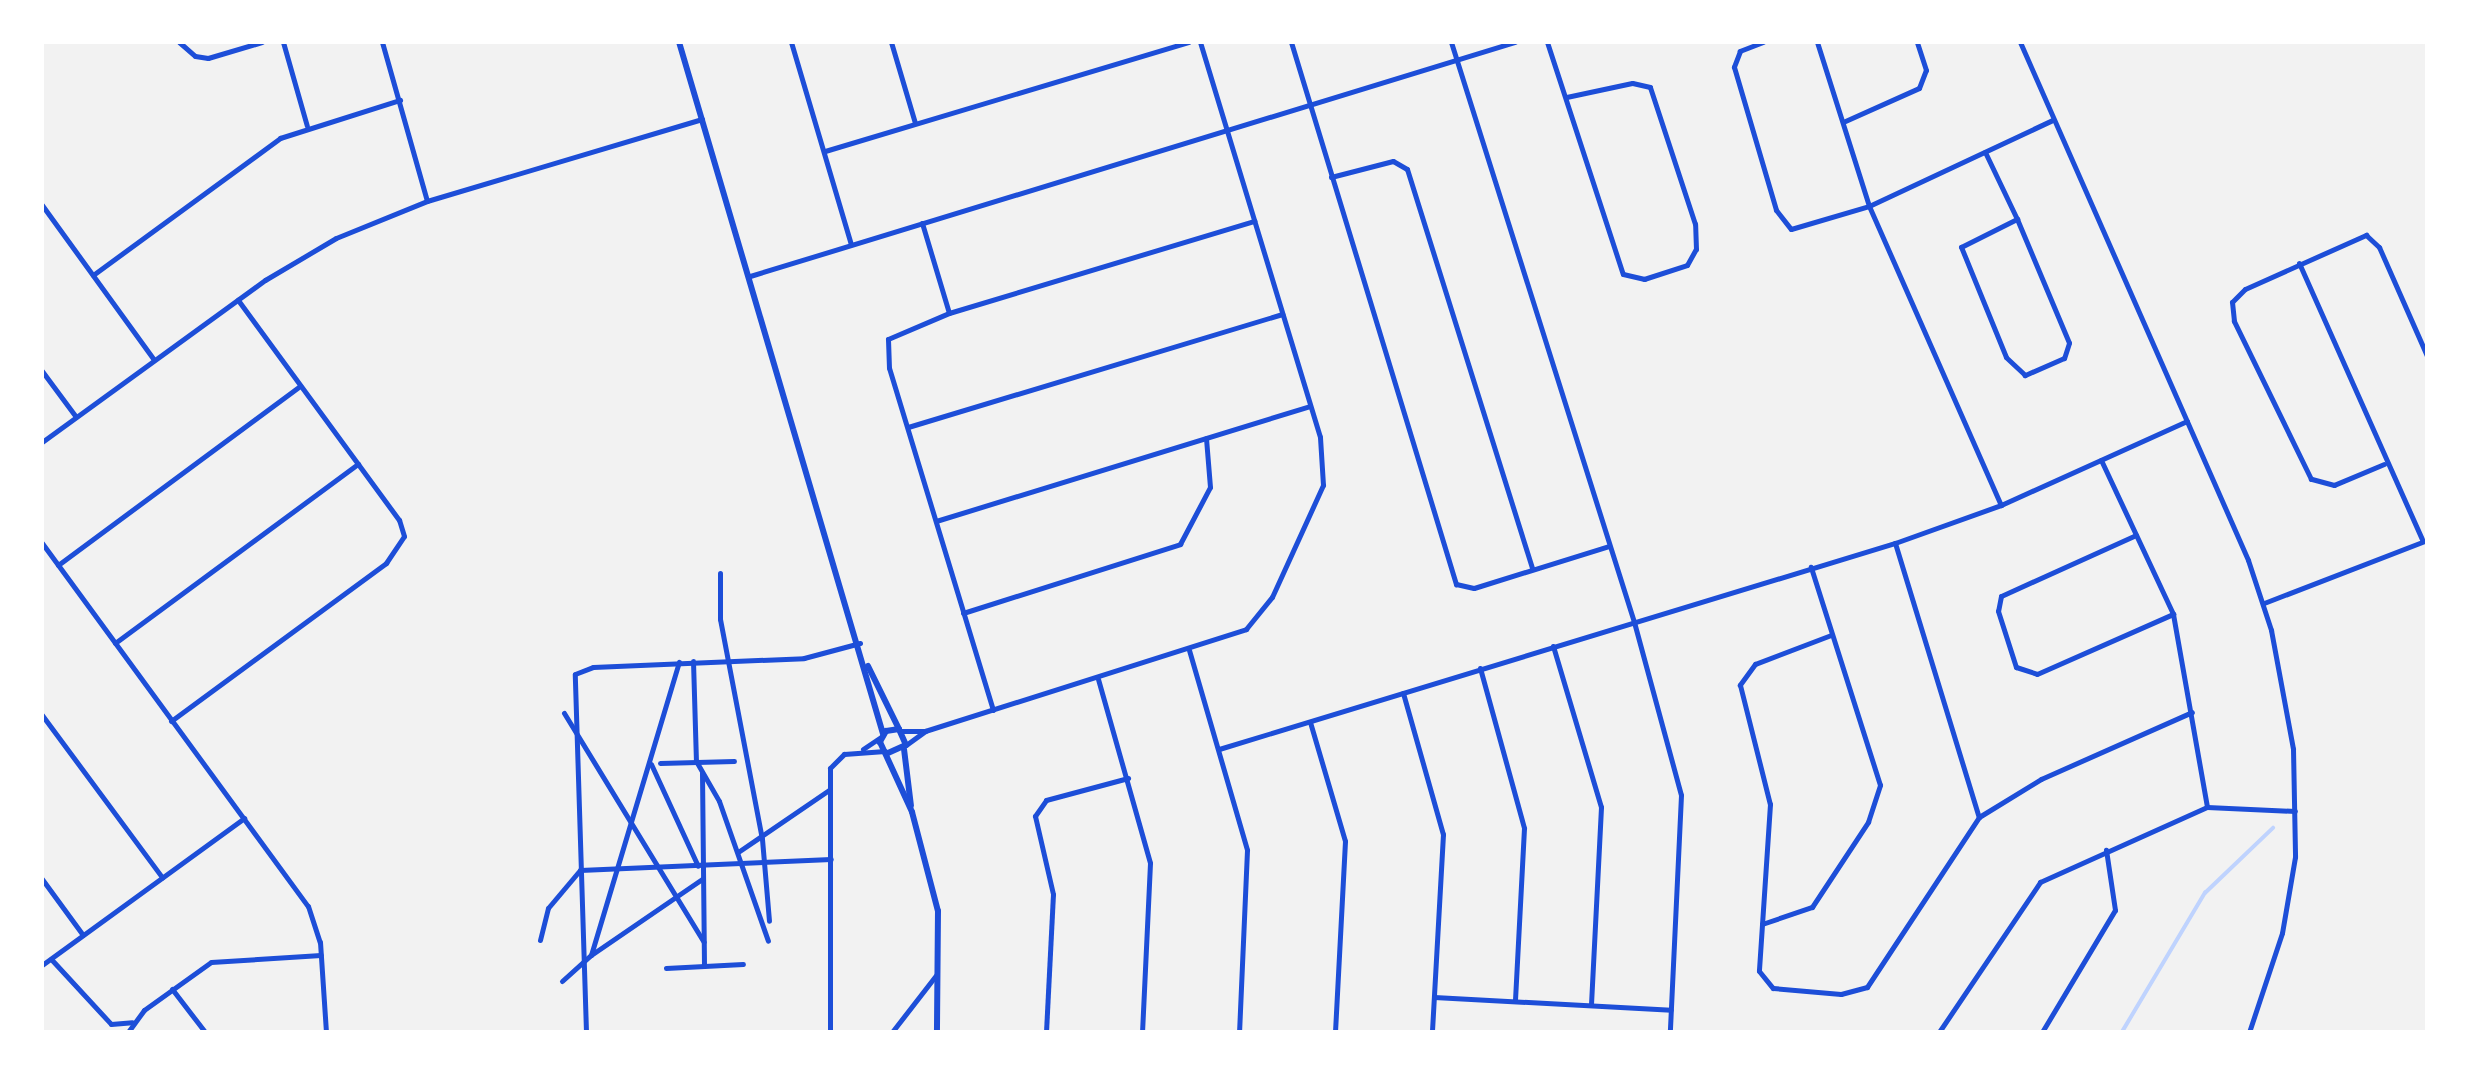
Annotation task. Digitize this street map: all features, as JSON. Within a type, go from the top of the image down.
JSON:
[{"type":"street","points":[[179,42],[201,58],[262,42]]},
{"type":"street","points":[[283,42],[307,126]]},
{"type":"street","points":[[382,42],[427,201]]},
{"type":"street","points":[[679,42],[867,665],[886,752],[912,812]]},
{"type":"street","points":[[791,42],[851,244]]},
{"type":"street","points":[[891,42],[915,123]]},
{"type":"street","points":[[825,151],[1189,42]]},
{"type":"street","points":[[830,1032],[830,790],[835,759],[863,749],[882,735],[900,730],[925,731],[1098,679],[1246,629],[1272,597],[1323,485],[1323,453],[1310,406],[1200,42]]},
{"type":"street","points":[[1291,42],[1451,577],[1467,589],[1609,546]]},
{"type":"street","points":[[1451,42],[1634,622],[1683,806],[1670,1032]]},
{"type":"street","points":[[750,276],[1515,42]]},
{"type":"street","points":[[1547,42],[1623,274],[1644,279],[1687,265],[1696,249],[1695,224],[1650,87],[1632,83],[1566,97]]},
{"type":"street","points":[[1763,42],[1740,51],[1734,67],[1782,223],[1805,230],[1868,206],[2053,120]]},
{"type":"street","points":[[1817,42],[1868,206],[2001,505]]},
{"type":"street","points":[[1843,122],[1919,88],[1926,70],[1917,42]]},
{"type":"street","points":[[2020,42],[2264,603],[2293,749],[2295,857],[2283,933],[2249,1032]]},
{"type":"street","points":[[93,275],[280,138],[307,126],[400,100]]},
{"type":"street","points":[[42,442],[238,300],[335,238],[427,201],[702,119]]},
{"type":"street","points":[[1985,152],[2017,219],[2069,343],[2064,358],[2025,375],[2006,357],[1961,247],[2017,219]]},
{"type":"street","points":[[1331,177],[1398,161],[1411,178],[1532,569]]},
{"type":"street","points":[[42,205],[154,360]]},
{"type":"street","points":[[993,710],[886,344],[894,332],[949,313],[1254,221]]},
{"type":"street","points":[[922,223],[949,313]]},
{"type":"street","points":[[2384,464],[2334,485],[2311,479],[2234,321],[2238,293],[2360,235],[2374,239],[2427,356]]},
{"type":"street","points":[[2264,603],[2424,539],[2384,464],[2299,263]]},
{"type":"street","points":[[172,721],[398,554],[402,524],[238,300]]},
{"type":"street","points":[[908,426],[1282,314]]},
{"type":"street","points":[[42,371],[76,417]]},
{"type":"street","points":[[58,565],[300,386]]},
{"type":"street","points":[[936,521],[1310,406]]},
{"type":"street","points":[[1219,749],[1895,543],[2001,505],[2187,421]]},
{"type":"street","points":[[964,612],[1180,544],[1210,487],[1206,438]]},
{"type":"street","points":[[2101,460],[2172,614],[2192,712],[2207,807]]},
{"type":"street","points":[[115,643],[358,464]]},
{"type":"street","points":[[2136,535],[2001,596],[1998,611],[2016,667],[2037,674],[2172,614]]},
{"type":"street","points":[[42,543],[308,906],[321,955],[326,1032]]},
{"type":"street","points":[[1895,543],[1979,817]]},
{"type":"street","points":[[1762,924],[1812,907],[1868,822],[1879,792],[1811,567]]},
{"type":"street","points":[[720,573],[726,661],[762,839],[769,921]]},
{"type":"street","points":[[1830,635],[1755,664],[1740,685],[1770,804],[1762,924],[1764,984],[1858,992],[1875,976],[1979,817],[2041,779],[2192,712]]},
{"type":"street","points":[[586,1032],[575,736],[578,672],[693,661],[804,658],[860,643]]},
{"type":"street","points":[[1553,646],[1601,807],[1591,1005]]},
{"type":"street","points":[[1189,650],[1219,749],[1248,860],[1239,1032]]},
{"type":"street","points":[[693,661],[696,761],[738,852],[768,941]]},
{"type":"street","points":[[591,955],[651,765],[680,662]]},
{"type":"street","points":[[867,665],[900,730],[905,747],[912,812],[938,911],[940,970],[937,1032]]},
{"type":"street","points":[[1480,668],[1524,828],[1514,1000]]},
{"type":"street","points":[[1098,679],[1128,778],[1151,871],[1142,1032]]},
{"type":"street","points":[[1402,693],[1443,834],[1432,1032]]},
{"type":"street","points":[[564,713],[575,736],[660,867],[704,942]]},
{"type":"street","points":[[42,715],[162,877]]},
{"type":"street","points":[[1310,722],[1345,841],[1335,1032]]},
{"type":"street","points":[[863,749],[886,752],[905,747],[925,731]]},
{"type":"street","points":[[650,757],[651,765],[700,866]]},
{"type":"street","points":[[660,763],[734,761]]},
{"type":"street","points":[[702,771],[700,866],[704,965]]},
{"type":"street","points":[[1046,1032],[1053,894],[1035,817],[1046,800],[1128,778]]},
{"type":"street","points":[[738,852],[762,839],[830,790]]},
{"type":"street","points":[[1939,1032],[2028,893],[2105,850],[2207,807],[2295,811]]},
{"type":"street","points":[[42,965],[244,818]]},
{"type":"street","points":[[2042,1032],[2115,909],[2105,850]]},
{"type":"street","points":[[540,940],[548,908],[580,870],[831,859]]},
{"type":"street","points":[[42,879],[83,935]]},
{"type":"street","points":[[562,981],[591,955],[702,879]]},
{"type":"street","points":[[128,1032],[132,1022],[172,989],[218,960],[321,955]]},
{"type":"street","points":[[51,958],[111,1024],[132,1022]]},
{"type":"street","points":[[666,968],[743,964]]},
{"type":"street","points":[[892,1032],[940,970]]},
{"type":"street","points":[[172,989],[205,1032]]},
{"type":"street","points":[[1434,997],[1671,1010]]},
{"type":"waterway","points":[[2122,1032],[2205,893],[2273,828]]}]
